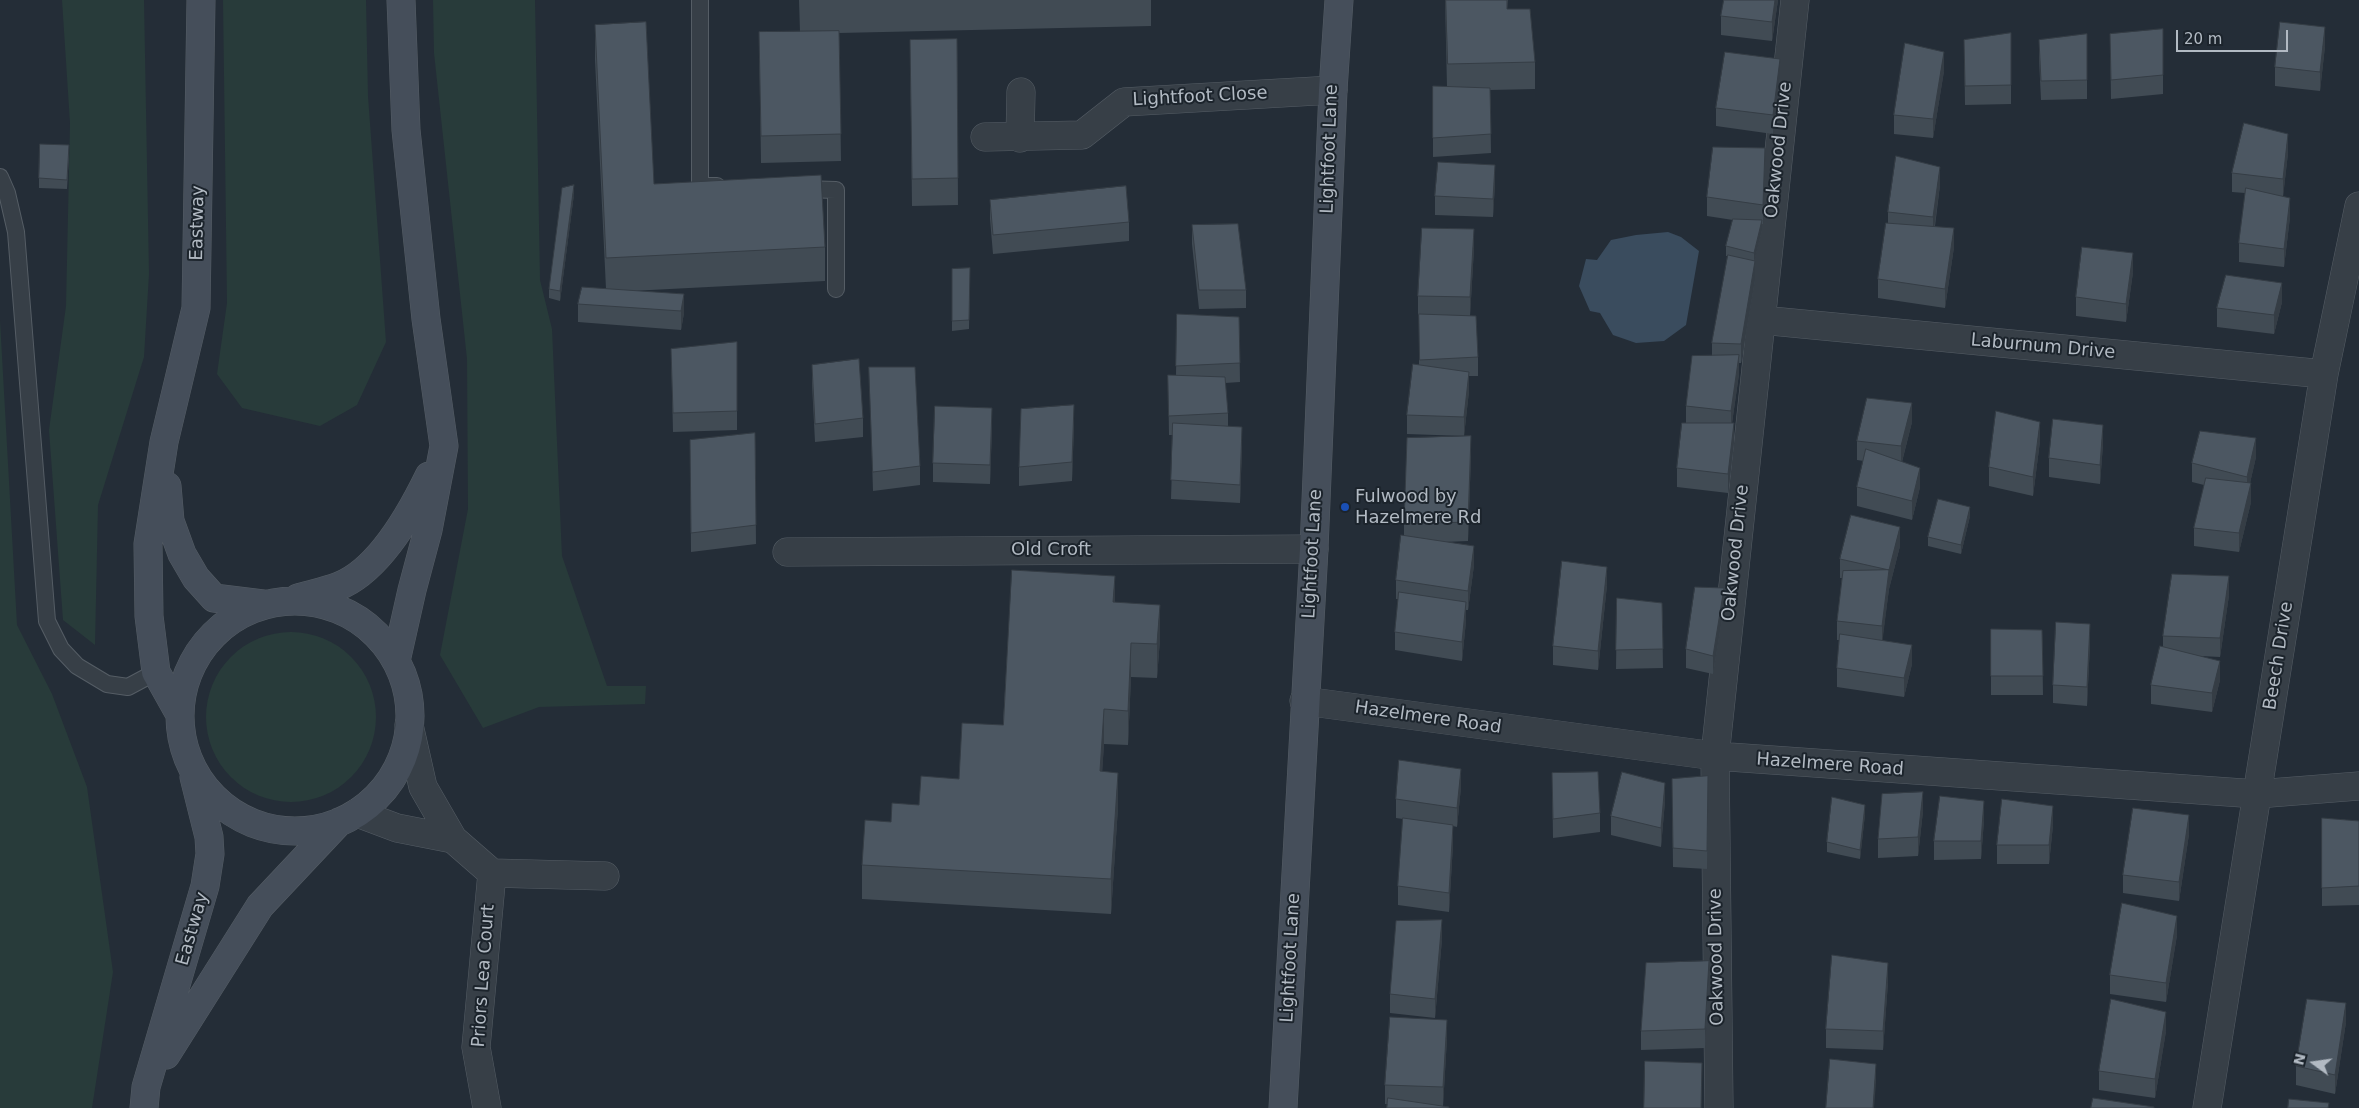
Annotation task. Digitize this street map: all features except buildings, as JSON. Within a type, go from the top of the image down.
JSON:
[{"type":"main road","name":"Eastway","points":[[179,713],[156,672],[149,616],[148,544],[164,442],[196,308],[201,0]]},
{"type":"main road","points":[[396,661],[428,530],[444,446],[426,319],[406,130],[401,0]]},
{"type":"main road","name":"Lightfoot Lane","points":[[1283,1108],[1304,702],[1314,549],[1333,90],[1339,0]]},
{"type":"main road","name":"Eastway","points":[[145,1098],[212,978],[260,906],[348,818],[380,793],[400,763],[409,725],[408,696],[396,661],[380,637],[351,615],[326,604],[214,598],[196,578],[182,554],[170,521],[164,442]]},
{"type":"main road","points":[[348,818],[306,831],[279,830],[237,816],[211,795],[192,768],[182,740],[179,713],[188,672],[200,650],[217,630],[233,618],[277,602],[341,585],[368,566],[386,547],[413,510],[444,446]]},
{"type":"main road","name":"Eastway","points":[[145,1098],[206,886],[210,854],[209,837],[192,768]]},
{"type":"street","name":"Oakwood Drive","points":[[1719,1108],[1715,756],[1795,0]]},
{"type":"street","name":"Lightfoot Close","points":[[985,137],[1020,138],[1082,135],[1124,102],[1333,90]]},
{"type":"street","points":[[1020,138],[1021,92]]},
{"type":"street","name":"Beech Drive","points":[[2207,1108],[2324,374],[2359,206]]},
{"type":"street","name":"Laburnum Drive","points":[[1761,320],[2324,374]]},
{"type":"street","name":"Old Croft","points":[[787,552],[1314,549]]},
{"type":"street","name":"Hazelmere Road","points":[[1304,702],[1715,756],[2257,794],[2359,786]]},
{"type":"street","points":[[409,725],[423,787],[453,839],[492,873],[605,876]]},
{"type":"street","points":[[348,818],[453,839]]},
{"type":"street","name":"Priors Lea Court","points":[[487,1108],[476,1047],[492,873]]},
{"type":"lane","points":[[700,0],[700,186],[730,187]]},
{"type":"lane","points":[[0,177],[7,193],[16,232],[48,621],[61,649],[78,666],[107,684],[128,687],[156,672]]},
{"type":"lane","points":[[788,188],[836,190],[836,289]]},
{"type":"green space","points":[[62,0],[144,0],[149,274],[144,357],[98,505],[95,645],[63,620],[49,430],[66,306],[70,123]]},
{"type":"green space","points":[[223,0],[366,0],[368,96],[386,342],[357,405],[320,426],[242,408],[217,374],[227,303]]},
{"type":"green space","points":[[433,0],[535,0],[540,280],[552,329],[562,556],[607,686],[646,686],[645,704],[539,707],[483,728],[440,655],[468,509],[467,359],[434,53]]},
{"type":"green space","points":[[0,320],[17,625],[52,694],[87,787],[113,972],[92,1108],[0,1108]]},
{"type":"green space","points":[[291,632],[316,636],[331,642],[351,657],[366,677],[374,700],[376,717],[372,742],[366,757],[351,777],[331,792],[308,800],[291,802],[266,798],[251,792],[231,777],[216,757],[208,734],[206,717],[210,692],[216,677],[231,657],[251,642],[274,634]]},
{"type":"water","points":[[1668,232],[1681,237],[1699,251],[1686,325],[1664,341],[1636,343],[1613,335],[1600,313],[1590,311],[1579,286],[1586,259],[1597,260],[1611,240]]},
{"type":"place","name":"Fulwood by Hazelmere Rd","points":[[1345,507]]}]
